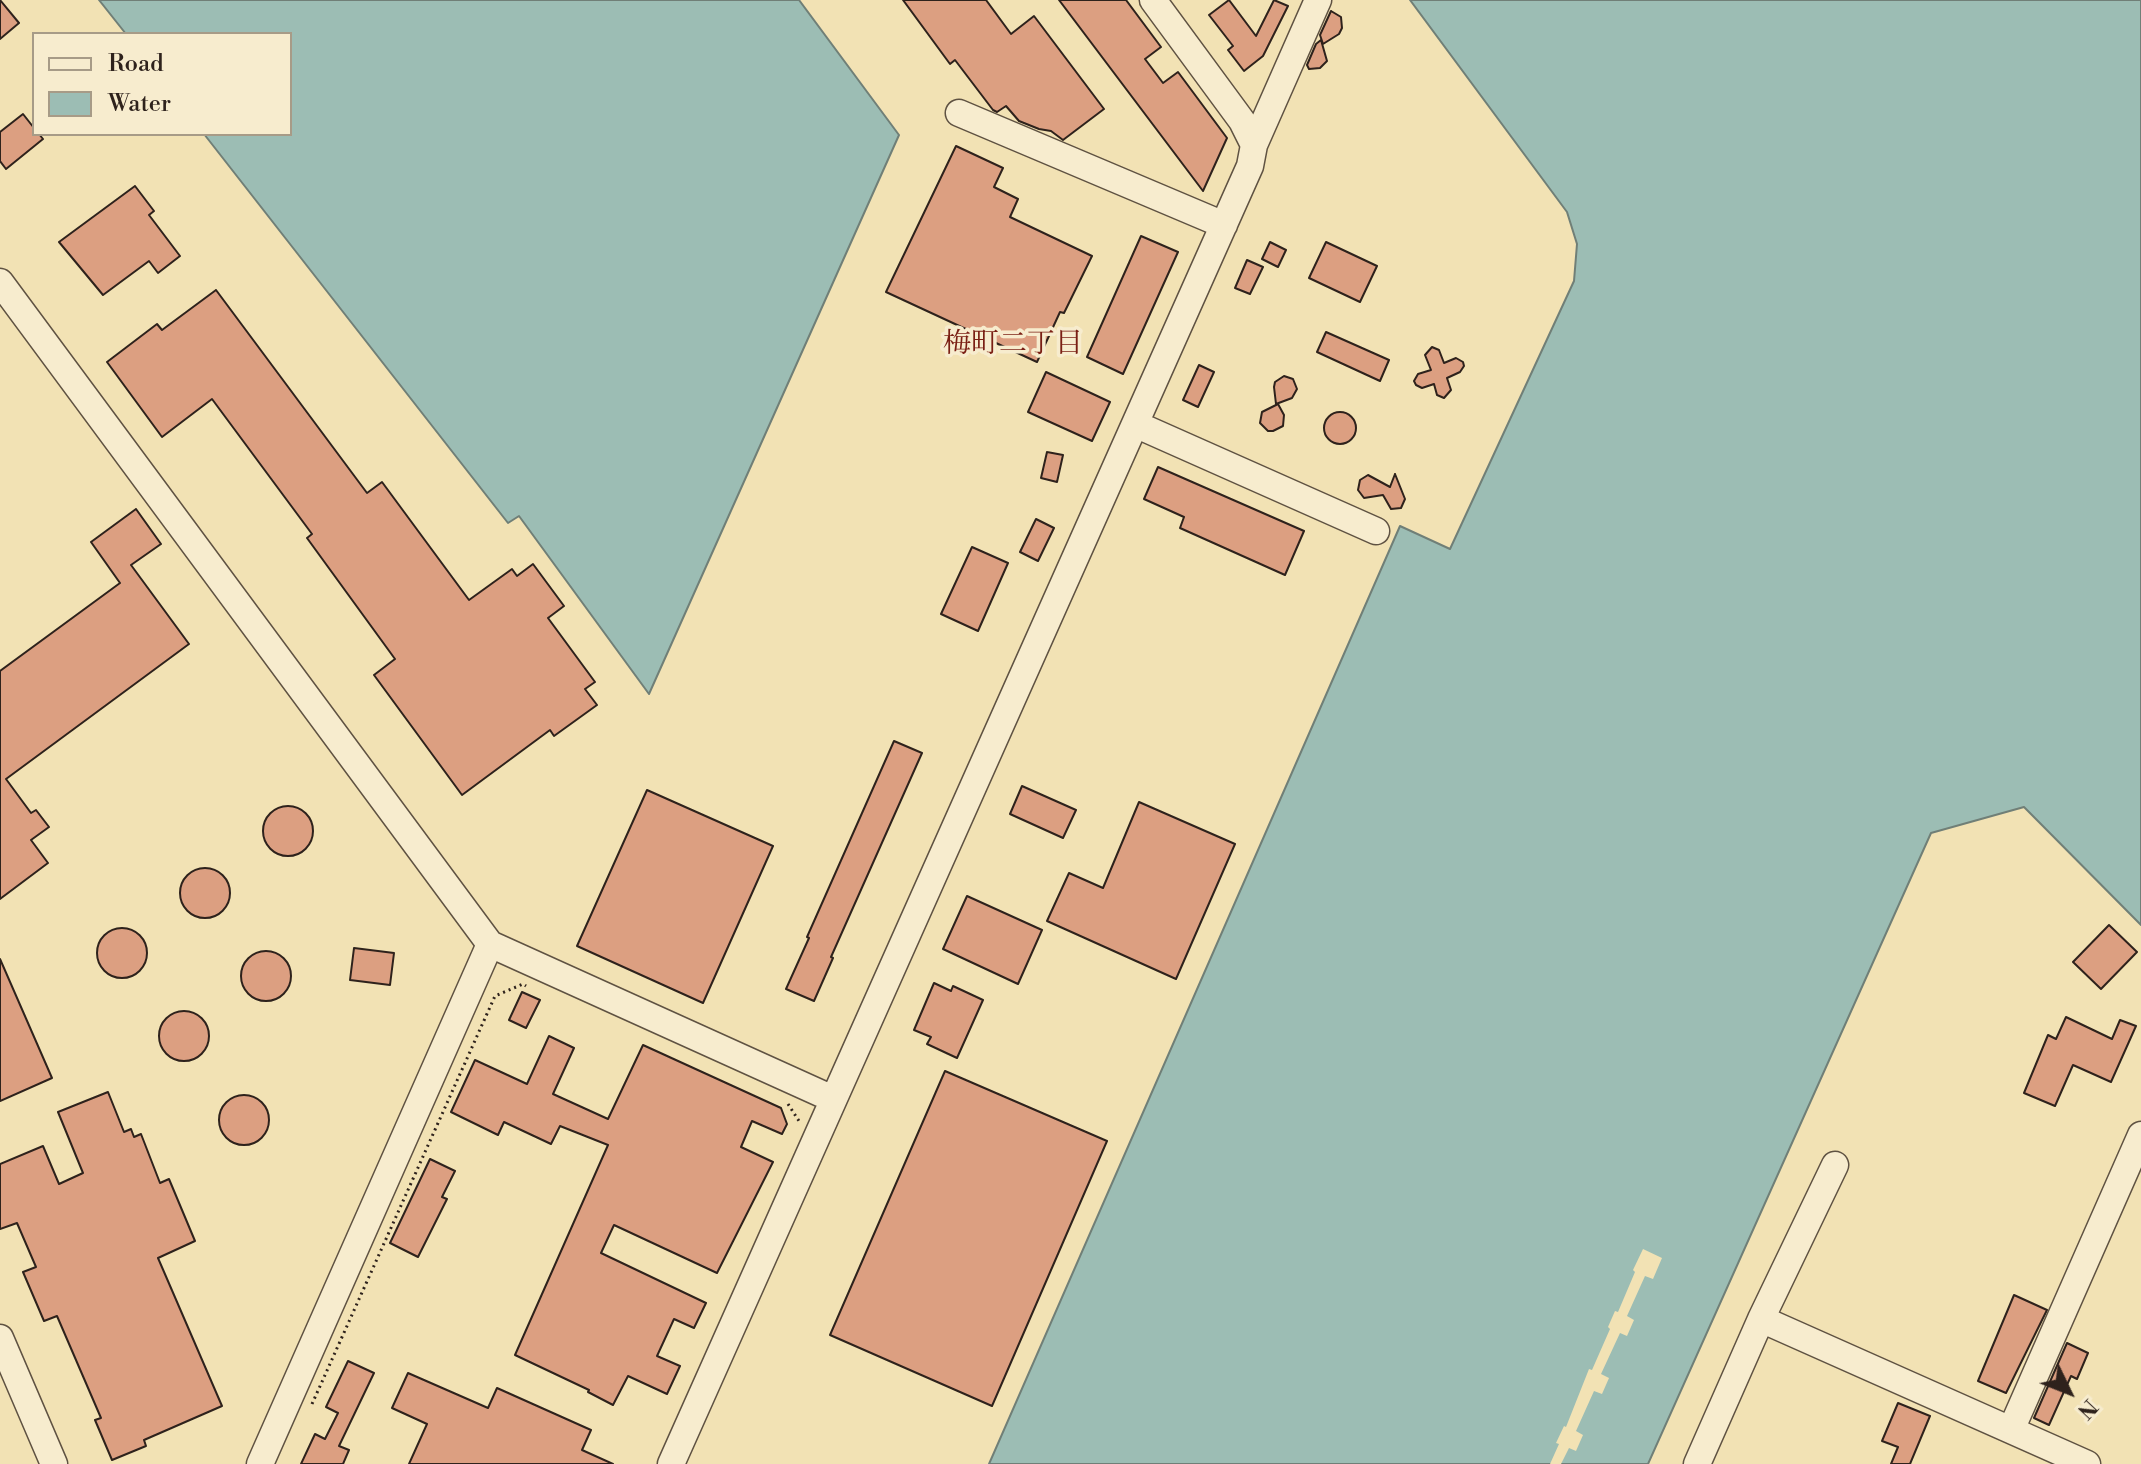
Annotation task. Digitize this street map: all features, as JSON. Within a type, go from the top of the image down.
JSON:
[{"type":"street","points":[[1153,0],[1242,121],[1254,145]]},
{"type":"street","points":[[671,1464],[1224,225],[1250,166],[1254,145],[1318,0]]},
{"type":"street","points":[[959,113],[1224,225]]},
{"type":"street","points":[[0,282],[490,944],[833,1099]]},
{"type":"street","points":[[1135,424],[1376,531]]},
{"type":"street","points":[[260,1464],[490,944]]},
{"type":"street","points":[[2011,1430],[2141,1135]]},
{"type":"street","points":[[1697,1464],[1761,1319],[1835,1165]]},
{"type":"street","points":[[1761,1319],[2087,1464]]},
{"type":"street","points":[[0,1338],[54,1464]]},
{"type":"path","points":[[311,1407],[495,996],[523,984],[537,991]]},
{"type":"path","points":[[789,1104],[799,1121]]},
{"type":"water","points":[[99,0],[799,0],[899,135],[649,694],[519,516],[508,523],[206,136],[292,136],[292,32],[124,32]]},
{"type":"water","points":[[1410,0],[2141,0],[2141,925],[2024,807],[1931,833],[1648,1464],[989,1464],[1400,526],[1450,549],[1574,281],[1577,244],[1567,212]]},
{"type":"pier","points":[[1643,1249],[1662,1258],[1653,1279],[1645,1276],[1627,1316],[1634,1320],[1627,1336],[1620,1333],[1601,1374],[1609,1378],[1602,1394],[1594,1391],[1576,1431],[1583,1435],[1576,1451],[1569,1448],[1561,1464],[1550,1464],[1559,1444],[1556,1443],[1566,1427],[1589,1369],[1592,1370]]},
{"type":"building","points":[[0,0],[19,23],[0,39]]},
{"type":"building","points":[[903,0],[986,0],[1011,34],[1034,16],[1104,109],[1063,140],[1051,131],[1019,121],[1006,106],[997,112],[993,110],[955,60],[950,64]]},
{"type":"building","points":[[1059,0],[1126,0],[1161,47],[1145,59],[1163,83],[1178,72],[1227,138],[1203,191]]},
{"type":"building","points":[[1229,0],[1256,36],[1274,0],[1288,6],[1263,56],[1244,71],[1228,50],[1233,46],[1209,15]]},
{"type":"building","points":[[1331,11],[1341,17],[1342,28],[1339,34],[1323,44],[1320,35]]},
{"type":"building","points":[[1321,40],[1327,61],[1320,68],[1309,69],[1307,65],[1316,44]]},
{"type":"building","points":[[23,114],[32,125],[32,136],[43,139],[6,169],[0,161],[0,132]]},
{"type":"building","points":[[956,146],[1003,168],[994,187],[1018,199],[1010,217],[1092,256],[1064,313],[1060,312],[1037,362],[886,292]]},
{"type":"building","points":[[135,186],[154,211],[149,215],[180,256],[158,273],[149,261],[103,295],[59,242]]},
{"type":"building","points":[[1141,236],[1178,252],[1123,374],[1087,357]]},
{"type":"building","points":[[1270,242],[1286,250],[1278,267],[1262,259]]},
{"type":"building","points":[[1326,242],[1377,266],[1360,302],[1309,278]]},
{"type":"building","points":[[1247,260],[1263,267],[1250,294],[1235,288]]},
{"type":"building","points":[[216,290],[367,493],[382,482],[469,600],[512,569],[517,576],[533,564],[564,606],[548,618],[595,682],[585,689],[597,705],[554,736],[550,730],[462,795],[374,675],[395,659],[307,538],[312,534],[212,399],[162,437],[107,362],[157,324],[162,330]]},
{"type":"building","points":[[1326,332],[1389,360],[1380,381],[1317,352]]},
{"type":"building","points":[[1432,347],[1439,350],[1444,363],[1456,358],[1464,366],[1460,372],[1447,378],[1451,390],[1444,398],[1437,395],[1434,384],[1422,388],[1414,381],[1418,374],[1431,370],[1425,355]]},
{"type":"building","points":[[1199,365],[1214,372],[1198,407],[1183,400]]},
{"type":"building","points":[[1046,372],[1110,402],[1092,441],[1028,412]]},
{"type":"building","points":[[1284,376],[1293,379],[1297,389],[1292,398],[1276,404],[1275,382]]},
{"type":"building","points":[[1278,404],[1284,415],[1283,426],[1268,431],[1260,423],[1262,412]]},
{"type":"building","points":[[1340,412],[1351,417],[1356,428],[1351,439],[1340,444],[1329,439],[1324,428],[1329,417]]},
{"type":"building","points":[[1047,452],[1063,455],[1057,482],[1041,478]]},
{"type":"building","points":[[1158,467],[1304,531],[1285,575],[1180,528],[1184,517],[1144,499]]},
{"type":"building","points":[[1395,474],[1405,499],[1401,508],[1391,509],[1383,495],[1364,498],[1358,490],[1360,480],[1368,475],[1390,487]]},
{"type":"building","points":[[136,509],[161,544],[131,565],[189,644],[6,779],[31,813],[36,810],[49,827],[31,840],[48,863],[0,899],[0,671],[120,583],[91,542]]},
{"type":"building","points":[[1036,519],[1054,528],[1038,561],[1020,552]]},
{"type":"building","points":[[972,547],[1008,563],[978,631],[941,614]]},
{"type":"building","points":[[894,741],[922,753],[814,1001],[786,989]]},
{"type":"building","points":[[1022,786],[1076,810],[1063,838],[1010,814]]},
{"type":"building","points":[[647,790],[773,846],[703,1003],[577,946]]},
{"type":"building","points":[[1139,802],[1235,844],[1176,979],[1047,921],[1069,873],[1103,888]]},
{"type":"building","points":[[288,806],[306,813],[313,831],[306,849],[288,856],[270,849],[263,831],[270,813]]},
{"type":"building","points":[[205,868],[223,875],[230,893],[223,911],[205,918],[187,911],[180,893],[187,875]]},
{"type":"building","points":[[967,896],[1042,930],[1018,984],[943,949]]},
{"type":"building","points":[[2109,925],[2137,952],[2101,989],[2073,962]]},
{"type":"building","points":[[122,928],[140,935],[147,953],[140,971],[122,978],[104,971],[97,953],[104,935]]},
{"type":"building","points":[[354,948],[394,953],[390,985],[350,980]]},
{"type":"building","points":[[266,951],[284,958],[291,976],[284,994],[266,1001],[248,994],[241,976],[248,958]]},
{"type":"building","points":[[0,959],[52,1078],[0,1101]]},
{"type":"building","points":[[934,983],[951,991],[953,986],[983,1000],[957,1058],[927,1044],[931,1037],[914,1030]]},
{"type":"building","points":[[522,992],[540,1000],[526,1028],[509,1020]]},
{"type":"building","points":[[184,1011],[202,1018],[209,1036],[202,1054],[184,1061],[166,1054],[159,1036],[166,1018]]},
{"type":"building","points":[[2066,1017],[2112,1039],[2120,1020],[2136,1026],[2111,1082],[2073,1065],[2055,1106],[2024,1093],[2048,1035],[2056,1039]]},
{"type":"building","points":[[549,1036],[574,1048],[553,1094],[608,1119],[643,1045],[781,1108],[787,1124],[782,1134],[752,1121],[741,1147],[773,1162],[717,1273],[614,1225],[601,1253],[706,1303],[694,1328],[674,1319],[657,1356],[680,1366],[667,1394],[628,1376],[613,1405],[589,1390],[515,1355],[608,1145],[560,1126],[551,1144],[504,1122],[498,1135],[451,1112],[475,1060],[527,1084]]},
{"type":"building","points":[[945,1071],[1107,1141],[992,1406],[830,1335]]},
{"type":"building","points":[[108,1092],[124,1132],[131,1129],[134,1137],[141,1134],[160,1183],[169,1179],[195,1241],[158,1258],[222,1406],[144,1440],[146,1446],[112,1460],[95,1420],[101,1418],[57,1316],[44,1321],[23,1272],[36,1267],[17,1223],[0,1229],[0,1164],[43,1146],[59,1184],[83,1173],[58,1112]]},
{"type":"building","points":[[244,1095],[262,1102],[269,1120],[262,1138],[244,1145],[226,1138],[219,1120],[226,1102]]},
{"type":"building","points":[[430,1159],[455,1171],[442,1197],[447,1199],[418,1257],[390,1243]]},
{"type":"building","points":[[2014,1295],[2047,1310],[2006,1393],[1978,1381]]},
{"type":"building","points":[[2067,1343],[2088,1353],[2077,1379],[2071,1376],[2049,1425],[2034,1418]]},
{"type":"building","points":[[348,1361],[374,1373],[339,1446],[349,1450],[343,1464],[301,1464],[315,1434],[325,1439],[338,1413],[326,1407]]},
{"type":"building","points":[[408,1373],[488,1408],[497,1388],[591,1430],[582,1450],[613,1464],[409,1464],[427,1424],[392,1408]]},
{"type":"building","points":[[1898,1403],[1930,1416],[1910,1464],[1891,1464],[1898,1447],[1882,1441]]},
{"type":"district","name":"梅町二丁目","points":[[1013,345]]}]
